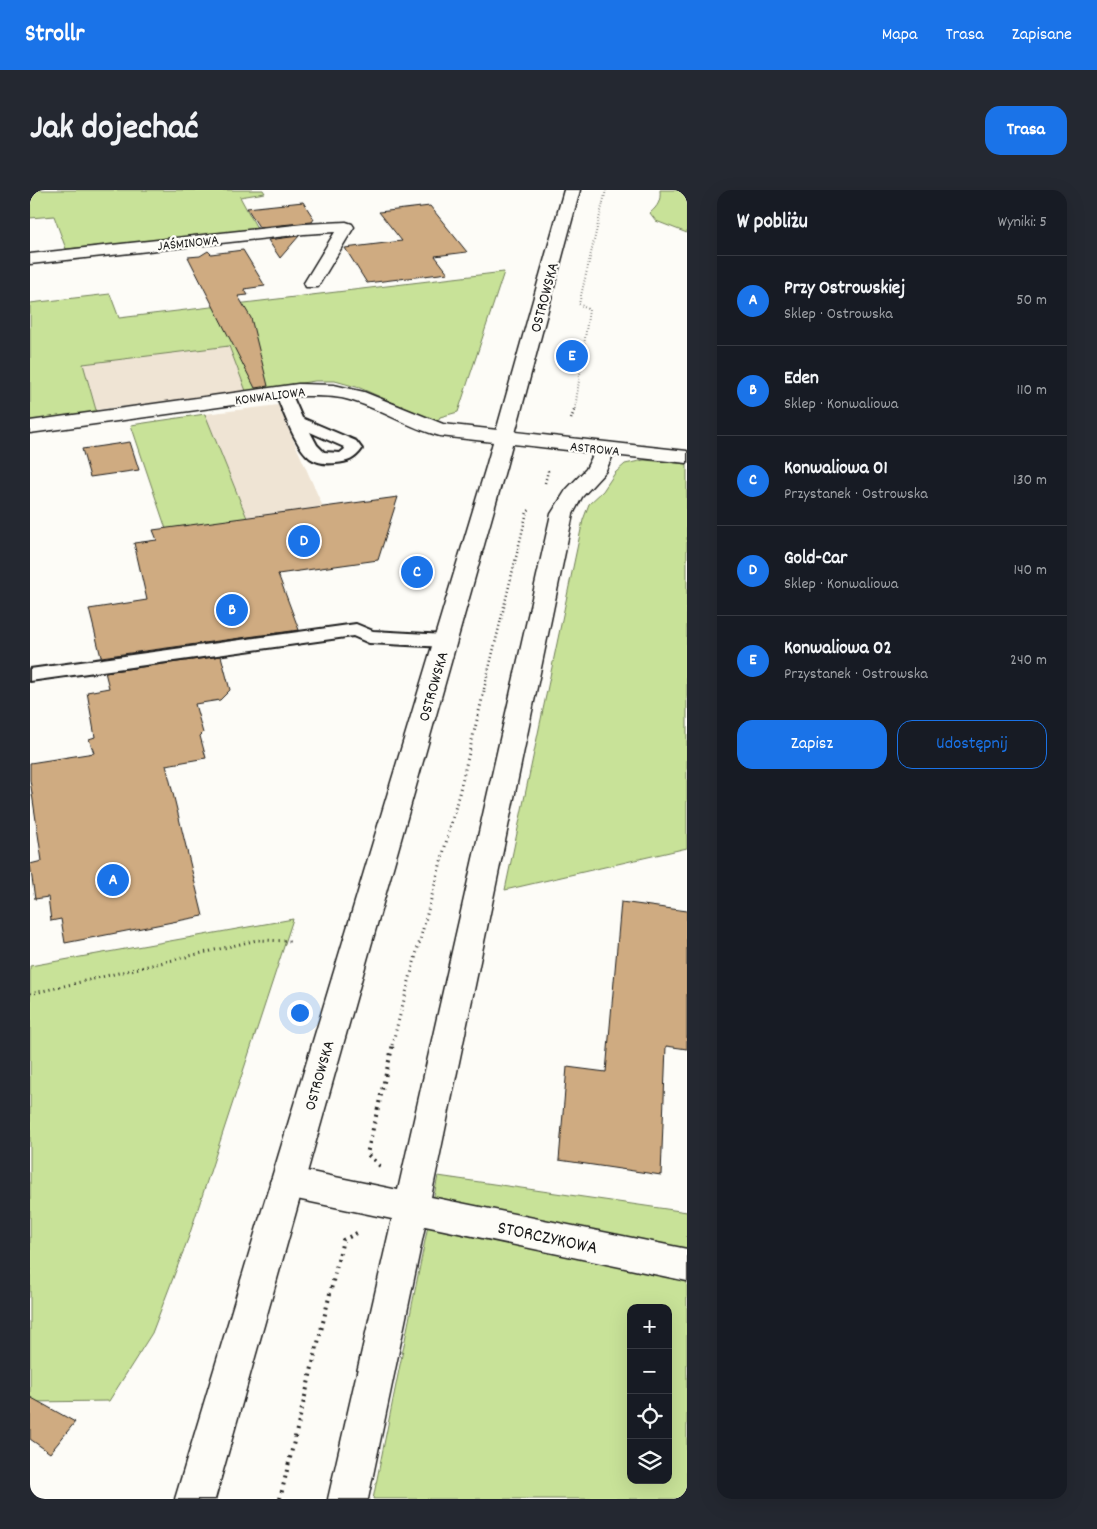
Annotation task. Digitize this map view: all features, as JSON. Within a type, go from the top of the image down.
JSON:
[{"type":"street","name":"OSTROWSKA","points":[[195,1499],[445,641],[572,190]]},
{"type":"street","name":"JAŚMINOWA","points":[[30,259],[304,229],[346,227],[312,283]]},
{"type":"street","name":"KONWALIOWA","points":[[30,427],[283,392],[318,390],[345,392],[364,398],[425,426],[440,430],[503,437]]},
{"type":"street","name":"ASTROWA","points":[[503,437],[687,457]]},
{"type":"street","points":[[348,1499],[562,514],[573,494],[595,472],[606,449]]},
{"type":"street","points":[[288,1182],[410,1208]]},
{"type":"street","name":"STORCZYKOWA","points":[[410,1208],[687,1264]]},
{"type":"lane","points":[[283,392],[297,421]]},
{"type":"lane","points":[[30,676],[356,630],[369,637],[445,641]]},
{"type":"path","points":[[571,420],[574,412],[589,310],[578,304],[606,190]]},
{"type":"path","points":[[544,486],[548,471],[546,468]]},
{"type":"path","points":[[384,1170],[367,1154],[387,1065],[458,798],[527,512],[535,506]]},
{"type":"path","points":[[30,994],[257,940],[293,940]]},
{"type":"path","points":[[280,1499],[344,1240],[361,1231]]},
{"type":"shaded area","points":[[229,345],[246,391],[96,410],[82,364]]},
{"type":"shaded area","points":[[278,405],[323,507],[247,518],[205,414]]},
{"type":"green space","points":[[30,190],[263,190],[265,193],[240,197],[258,230],[66,249],[54,216],[30,218]]},
{"type":"green space","points":[[660,190],[687,190],[687,233],[656,221],[650,213],[658,203]]},
{"type":"green space","points":[[504,272],[458,412],[440,417],[437,422],[360,388],[335,381],[315,381],[246,391],[229,346],[83,364],[96,410],[96,418],[30,427],[30,303],[110,294],[119,318]]},
{"type":"green space","points":[[205,414],[247,518],[166,529],[131,425]]},
{"type":"green space","points":[[644,460],[687,464],[687,848],[505,890],[583,520],[589,504],[603,491],[615,473],[625,464]]},
{"type":"green space","points":[[293,919],[188,1239],[152,1333],[109,1401],[30,1402],[30,966]]},
{"type":"green space","points":[[438,1176],[687,1212],[687,1499],[373,1499]]},
{"type":"building","points":[[303,202],[314,219],[312,222],[259,227],[247,208]]},
{"type":"building","points":[[430,206],[467,252],[435,256],[448,273],[367,283],[345,248],[402,241],[379,212]]},
{"type":"building","points":[[299,236],[280,258],[268,240]]},
{"type":"building","points":[[243,250],[265,286],[244,289],[248,295],[238,296],[251,318],[268,386],[255,388],[188,257],[200,256],[208,251],[211,254]]},
{"type":"building","points":[[130,442],[139,470],[90,477],[82,449]]},
{"type":"building","points":[[398,497],[378,560],[278,574],[299,630],[101,657],[89,609],[147,600],[134,543],[157,540],[153,530]]},
{"type":"building","points":[[221,656],[230,690],[220,700],[195,704],[203,733],[200,736],[206,758],[166,765],[203,916],[65,943],[61,919],[51,921],[48,897],[35,899],[30,864],[42,861],[30,780],[30,763],[94,753],[89,739],[95,737],[87,692],[109,688],[105,672]]},
{"type":"building","points":[[621,902],[687,911],[687,1049],[666,1046],[661,1175],[559,1160],[567,1067],[606,1072]]},
{"type":"building","points":[[30,1397],[75,1422],[50,1453],[30,1439]]},
{"type":"place","name":"Konwaliowa 02","points":[[572,356]]},
{"type":"place","name":"Gold-Car","points":[[304,541]]},
{"type":"place","name":"Konwaliowa 01","points":[[417,572]]},
{"type":"place","name":"Eden","points":[[232,610]]},
{"type":"place","name":"Przy Ostrowskiej","points":[[113,880]]}]
